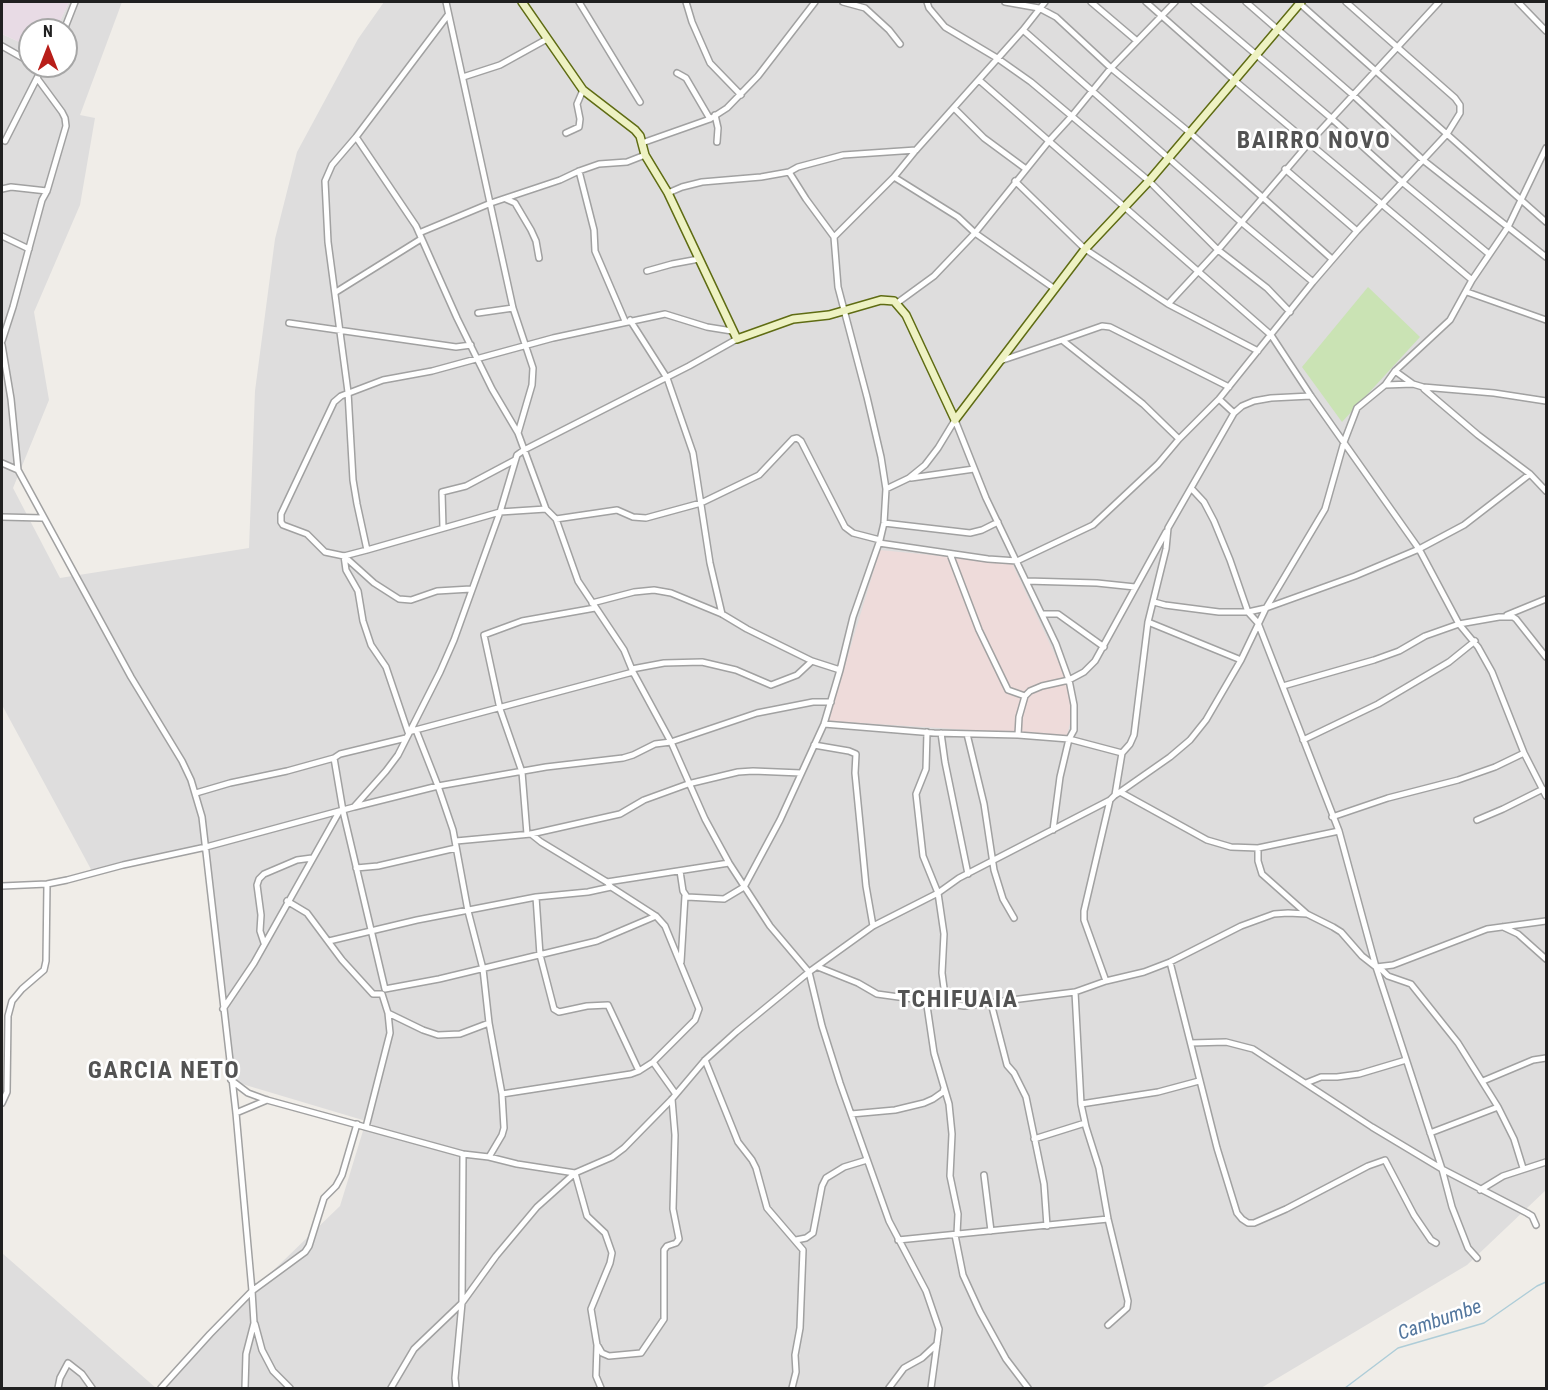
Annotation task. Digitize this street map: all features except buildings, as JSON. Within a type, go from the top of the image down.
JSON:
[{"type":"street","points":[[69,18],[75,2]]},
{"type":"street","points":[[446,2],[513,308],[534,377],[518,433]]},
{"type":"street","points":[[522,2],[583,90],[635,130],[645,155],[668,193],[737,339]]},
{"type":"street","points":[[579,2],[640,102]]},
{"type":"street","points":[[686,2],[710,63],[741,94]]},
{"type":"street","points":[[642,143],[712,117],[727,108],[763,70],[815,2]]},
{"type":"street","points":[[843,2],[865,8],[900,44]]},
{"type":"street","points":[[927,2],[929,8],[945,27],[997,58],[1031,82],[1149,181],[1218,250],[1266,288],[1290,312]]},
{"type":"street","points":[[1005,2],[1039,8],[1056,17],[1332,259]]},
{"type":"street","points":[[834,237],[894,177],[1045,2]]},
{"type":"street","points":[[1091,2],[1137,41]]},
{"type":"street","points":[[1146,2],[1234,80],[1472,280]]},
{"type":"street","points":[[897,303],[934,276],[975,233],[1048,141],[1112,68],[1175,2]]},
{"type":"street","points":[[1194,2],[1489,254]]},
{"type":"street","points":[[1246,2],[1278,28],[1423,160],[1546,257]]},
{"type":"street","points":[[886,489],[909,478],[925,465],[955,420],[1085,249],[1149,181],[1300,2],[1546,222]]},
{"type":"street","points":[[556,519],[617,510],[633,517],[646,518],[701,503],[759,475],[797,438],[801,441],[845,527],[853,533],[879,542],[950,554],[1017,561],[1093,525],[1158,464],[1219,399],[1332,259],[1447,134],[1460,113],[1460,105],[1455,98],[1346,2]]},
{"type":"street","points":[[1168,304],[1218,250],[1285,169],[1439,2]]},
{"type":"street","points":[[1518,2],[1546,30]]},
{"type":"street","points":[[367,550],[353,480],[348,392],[328,242],[325,181],[332,165],[356,137],[448,15]]},
{"type":"street","points":[[1023,30],[1241,222],[1313,282]]},
{"type":"street","points":[[463,77],[500,65],[547,39]]},
{"type":"street","points":[[2,46],[18,55]]},
{"type":"street","points":[[677,73],[686,78],[712,117],[718,128],[717,142]]},
{"type":"street","points":[[5,141],[37,78],[62,112],[66,122],[2,343],[11,399],[18,470],[130,677],[182,761],[196,794],[206,847],[236,1113],[254,1323],[262,1350],[273,1371],[290,1389]]},
{"type":"street","points":[[979,80],[1271,335],[1419,549],[1459,624],[1475,641],[1492,672],[1524,753],[1546,796]]},
{"type":"street","points":[[566,133],[579,127],[577,105],[583,90]]},
{"type":"street","points":[[954,108],[984,138],[1026,169]]},
{"type":"street","points":[[356,137],[408,212],[477,358],[518,433],[546,509],[556,519],[578,581],[624,650],[632,671],[671,742],[688,784],[729,863],[770,926],[809,972],[822,1026],[867,1161],[898,1240],[926,1291],[939,1329],[931,1389]]},
{"type":"street","points":[[391,1389],[414,1349],[462,1303],[537,1207],[575,1173],[612,1157],[624,1148],[705,1060],[809,972],[873,926],[1110,800],[1190,740],[1206,720],[1241,660],[1266,608],[1325,509],[1344,442],[1358,408],[1385,385],[1395,371],[1450,320],[1472,280],[1508,227],[1546,148]]},
{"type":"street","points":[[668,193],[702,182],[762,177],[789,172],[798,167],[843,155],[916,150]]},
{"type":"street","points":[[336,292],[420,236],[490,203],[507,199],[599,164],[627,162],[645,155]]},
{"type":"street","points":[[1285,169],[1357,231]]},
{"type":"street","points":[[579,171],[594,230],[596,251],[628,321],[667,378],[693,453],[710,562],[722,614]]},
{"type":"street","points":[[685,896],[724,899],[744,887],[780,820],[824,724],[853,617],[884,523],[886,489],[879,447],[838,286],[834,237],[789,172]]},
{"type":"street","points":[[894,177],[958,217],[975,233],[1055,289]]},
{"type":"street","points":[[1015,181],[1085,249],[1168,304],[1258,351]]},
{"type":"street","points":[[2,189],[11,187],[47,191]]},
{"type":"street","points":[[507,199],[515,203],[531,230],[539,258]]},
{"type":"street","points":[[2,236],[29,249]]},
{"type":"street","points":[[647,271],[699,260]]},
{"type":"street","points":[[1467,292],[1546,320]]},
{"type":"street","points":[[443,528],[442,492],[466,486],[515,460],[524,450],[667,378],[737,339],[781,322],[829,315],[881,300],[897,303],[906,315],[955,420],[974,469],[1056,644],[1069,680],[1074,730],[1069,739],[1060,777],[1053,830]]},
{"type":"street","points":[[478,314],[513,308]]},
{"type":"street","points":[[546,509],[500,512],[344,556],[325,552],[303,531],[283,525],[280,518],[334,402],[348,392],[383,380],[432,371],[628,321],[669,314],[706,327],[732,331]]},
{"type":"street","points":[[290,323],[456,347],[471,345]]},
{"type":"street","points":[[1000,361],[1102,326],[1110,327],[1229,387]]},
{"type":"street","points":[[1062,340],[1143,404],[1179,439]]},
{"type":"street","points":[[1395,371],[1413,384]]},
{"type":"street","points":[[1385,385],[1413,384],[1546,401]]},
{"type":"street","points":[[1423,387],[1478,435],[1530,474],[1546,490]]},
{"type":"street","points":[[1018,735],[1025,696],[1042,686],[1069,680],[1090,667],[1104,647],[1135,587],[1234,413],[1242,406],[1254,401],[1311,396]]},
{"type":"street","points":[[1219,399],[1234,413]]},
{"type":"street","points":[[354,807],[386,771],[440,672],[454,640],[500,512],[515,460]]},
{"type":"street","points":[[2,463],[18,470]]},
{"type":"street","points":[[909,478],[974,469]]},
{"type":"street","points":[[1154,602],[1193,610],[1219,612],[1248,612],[1266,608],[1355,576],[1419,549],[1464,525],[1530,474]]},
{"type":"street","points":[[1191,488],[1204,502],[1214,521],[1248,612],[1258,623],[1339,831],[1378,968],[1452,1207],[1468,1248],[1477,1258]]},
{"type":"street","points":[[2,517],[43,518]]},
{"type":"street","points":[[884,523],[970,533],[998,522]]},
{"type":"street","points":[[1117,794],[1122,753],[1130,744],[1135,728],[1148,622],[1166,549],[1168,528]]},
{"type":"street","points":[[950,554],[979,630],[1008,690],[1025,696]]},
{"type":"street","points":[[344,556],[374,583],[399,599],[411,600],[437,591],[471,589]]},
{"type":"street","points":[[344,556],[346,570],[358,591],[363,621],[371,645],[386,667],[407,735]]},
{"type":"street","points":[[1026,581],[1097,583],[1135,587]]},
{"type":"street","points":[[502,1094],[621,1076],[639,1071],[653,1062],[695,1020],[699,1013],[698,1004],[665,926],[656,916],[529,834],[522,772],[500,709],[484,634],[522,621],[594,605],[634,592],[662,591],[722,614],[812,661],[840,670]]},
{"type":"street","points":[[1283,686],[1374,660],[1399,651],[1425,636],[1459,624],[1506,616],[1546,599]]},
{"type":"street","points":[[1042,614],[1058,614],[1104,647]]},
{"type":"street","points":[[1506,616],[1516,619],[1546,657]]},
{"type":"street","points":[[1148,622],[1241,660]]},
{"type":"street","points":[[1303,740],[1378,704],[1449,662],[1475,641]]},
{"type":"street","points":[[196,794],[230,783],[334,758],[340,754],[407,735],[416,730],[664,663],[702,662],[736,670],[771,685],[797,675],[812,661]]},
{"type":"street","points":[[2,886],[47,884],[206,847],[438,786],[576,763],[623,758],[655,744],[671,742],[757,713],[813,702],[831,702]]},
{"type":"street","points":[[824,724],[941,733],[1069,739],[1122,753]]},
{"type":"street","points":[[416,730],[456,841],[468,911],[483,969],[489,1023],[502,1094],[502,1135],[489,1157]]},
{"type":"street","points":[[927,732],[926,769],[916,794],[923,856],[938,893],[944,934],[942,973],[946,1004]]},
{"type":"street","points":[[941,733],[969,874]]},
{"type":"street","points":[[967,734],[984,804],[988,838],[1002,899],[1014,918]]},
{"type":"street","points":[[814,745],[856,754],[855,773],[866,886],[873,926]]},
{"type":"street","points":[[1332,817],[1388,798],[1458,780],[1496,767],[1524,753]]},
{"type":"street","points":[[334,758],[341,811],[371,932],[388,1013],[390,1034],[381,1060],[366,1127]]},
{"type":"street","points":[[456,841],[529,834],[620,814],[644,800],[688,784],[753,771],[801,773]]},
{"type":"street","points":[[1477,820],[1503,810],[1543,789]]},
{"type":"street","points":[[1117,794],[1208,840],[1231,847],[1258,848],[1339,831]]},
{"type":"street","points":[[1106,981],[1084,920],[1084,911],[1110,800]]},
{"type":"street","points":[[223,1010],[254,963],[287,901],[341,811]]},
{"type":"street","points":[[356,868],[378,866],[456,848]]},
{"type":"street","points":[[1258,848],[1258,861],[1262,874],[1307,914],[1341,932],[1362,956],[1388,976],[1411,984],[1458,1043],[1483,1081],[1514,1139],[1523,1168]]},
{"type":"street","points":[[264,943],[260,932],[261,915],[257,885],[259,879],[264,874],[297,860],[312,858]]},
{"type":"street","points":[[329,942],[417,920],[536,897],[588,892],[609,885],[729,863]]},
{"type":"street","points":[[680,871],[685,896],[681,964]]},
{"type":"street","points":[[2,1103],[7,1092],[8,1016],[12,1001],[44,970],[46,961],[47,884]]},
{"type":"street","points":[[536,897],[540,955],[554,1009],[559,1012],[587,1006],[608,1005],[639,1071]]},
{"type":"street","points":[[287,901],[307,913],[342,960],[373,994],[597,941],[656,916]]},
{"type":"street","points":[[818,967],[858,983],[877,994],[964,1006],[1075,992],[1170,962],[1256,920],[1288,913],[1307,914]]},
{"type":"street","points":[[1378,968],[1393,965],[1473,934],[1501,927],[1546,921]]},
{"type":"street","points":[[1501,927],[1518,934],[1546,958]]},
{"type":"street","points":[[1170,962],[1217,1148],[1237,1213],[1242,1219],[1248,1223],[1254,1223],[1368,1166],[1385,1161],[1414,1215],[1436,1243]]},
{"type":"street","points":[[1075,992],[1081,1104],[1099,1168],[1108,1219],[1128,1301],[1127,1308],[1108,1325]]},
{"type":"street","points":[[926,999],[934,1053],[949,1104],[952,1134],[950,1176],[958,1214],[956,1234],[963,1275],[1006,1359],[1028,1389]]},
{"type":"street","points":[[991,1003],[1007,1065],[1014,1073],[1026,1097],[1044,1184],[1047,1226]]},
{"type":"street","points":[[388,1013],[438,1035],[460,1034],[489,1023]]},
{"type":"street","points":[[1191,1043],[1226,1042],[1244,1046],[1265,1056],[1372,1127],[1442,1169],[1532,1216],[1536,1225]]},
{"type":"street","points":[[1483,1081],[1533,1060],[1546,1058]]},
{"type":"street","points":[[705,1060],[738,1142],[756,1168],[767,1209],[803,1250],[800,1328],[792,1389]]},
{"type":"street","points":[[1305,1083],[1321,1077],[1359,1074],[1406,1060]]},
{"type":"street","points":[[597,1345],[602,1353],[609,1356],[641,1353],[664,1319],[664,1250],[667,1246],[676,1243],[678,1239],[673,1209],[675,1135],[673,1096],[653,1062]]},
{"type":"street","points":[[231,1080],[248,1094],[463,1154],[575,1173]]},
{"type":"street","points":[[1081,1104],[1158,1092],[1199,1081]]},
{"type":"street","points":[[851,1114],[896,1110],[924,1103],[943,1092],[944,1088]]},
{"type":"street","points":[[236,1113],[267,1100]]},
{"type":"street","points":[[1430,1134],[1498,1107]]},
{"type":"street","points":[[1034,1139],[1085,1123]]},
{"type":"street","points":[[161,1389],[252,1291],[296,1259],[309,1246],[324,1198],[336,1186],[342,1175],[357,1124]]},
{"type":"street","points":[[456,1389],[462,1303],[463,1154]]},
{"type":"street","points":[[796,1240],[806,1238],[813,1233],[820,1194],[826,1178],[844,1167],[867,1161]]},
{"type":"street","points":[[1480,1190],[1492,1181],[1523,1168],[1546,1162]]},
{"type":"street","points":[[575,1173],[587,1216],[605,1233],[612,1253],[591,1310],[597,1345],[596,1371],[601,1389]]},
{"type":"street","points":[[984,1175],[991,1231]]},
{"type":"street","points":[[898,1240],[1108,1219]]},
{"type":"street","points":[[245,1389],[246,1354],[254,1323]]},
{"type":"street","points":[[889,1389],[903,1368],[922,1358],[937,1344]]},
{"type":"street","points":[[58,1389],[60,1378],[68,1363],[82,1374],[92,1389]]},
{"type":"shaded area","points":[[2,2],[69,2],[62,18],[18,18],[18,41],[2,34]]},
{"type":"shaded area","points":[[69,2],[122,2],[80,115],[95,118],[80,205],[34,312],[49,400],[13,488],[60,578],[249,548],[255,391],[275,239],[297,152],[358,39],[384,2],[1546,2],[1546,1190],[1467,1265],[1261,1388],[161,1388],[252,1291],[340,1206],[366,1121],[232,1081],[206,847],[93,873],[2,705],[2,34],[18,41],[18,78],[78,78],[78,18],[62,18]]},
{"type":"shaded area","points":[[880,550],[1012,563],[1064,674],[1073,710],[1067,736],[828,721]]},
{"type":"shaded area","points":[[2,1253],[156,1388],[2,1388]]},
{"type":"green space","points":[[1368,287],[1420,337],[1342,422],[1302,367]]},
{"type":"waterway","name":"Cambumbe","points":[[1345,1388],[1398,1348],[1484,1323],[1546,1282]]},
{"type":"district","name":"BAIRRO NOVO","points":[[1314,142]]},
{"type":"district","name":"TCHIFUAIA","points":[[958,1001]]},
{"type":"district","name":"GARCIA NETO","points":[[164,1072]]}]
